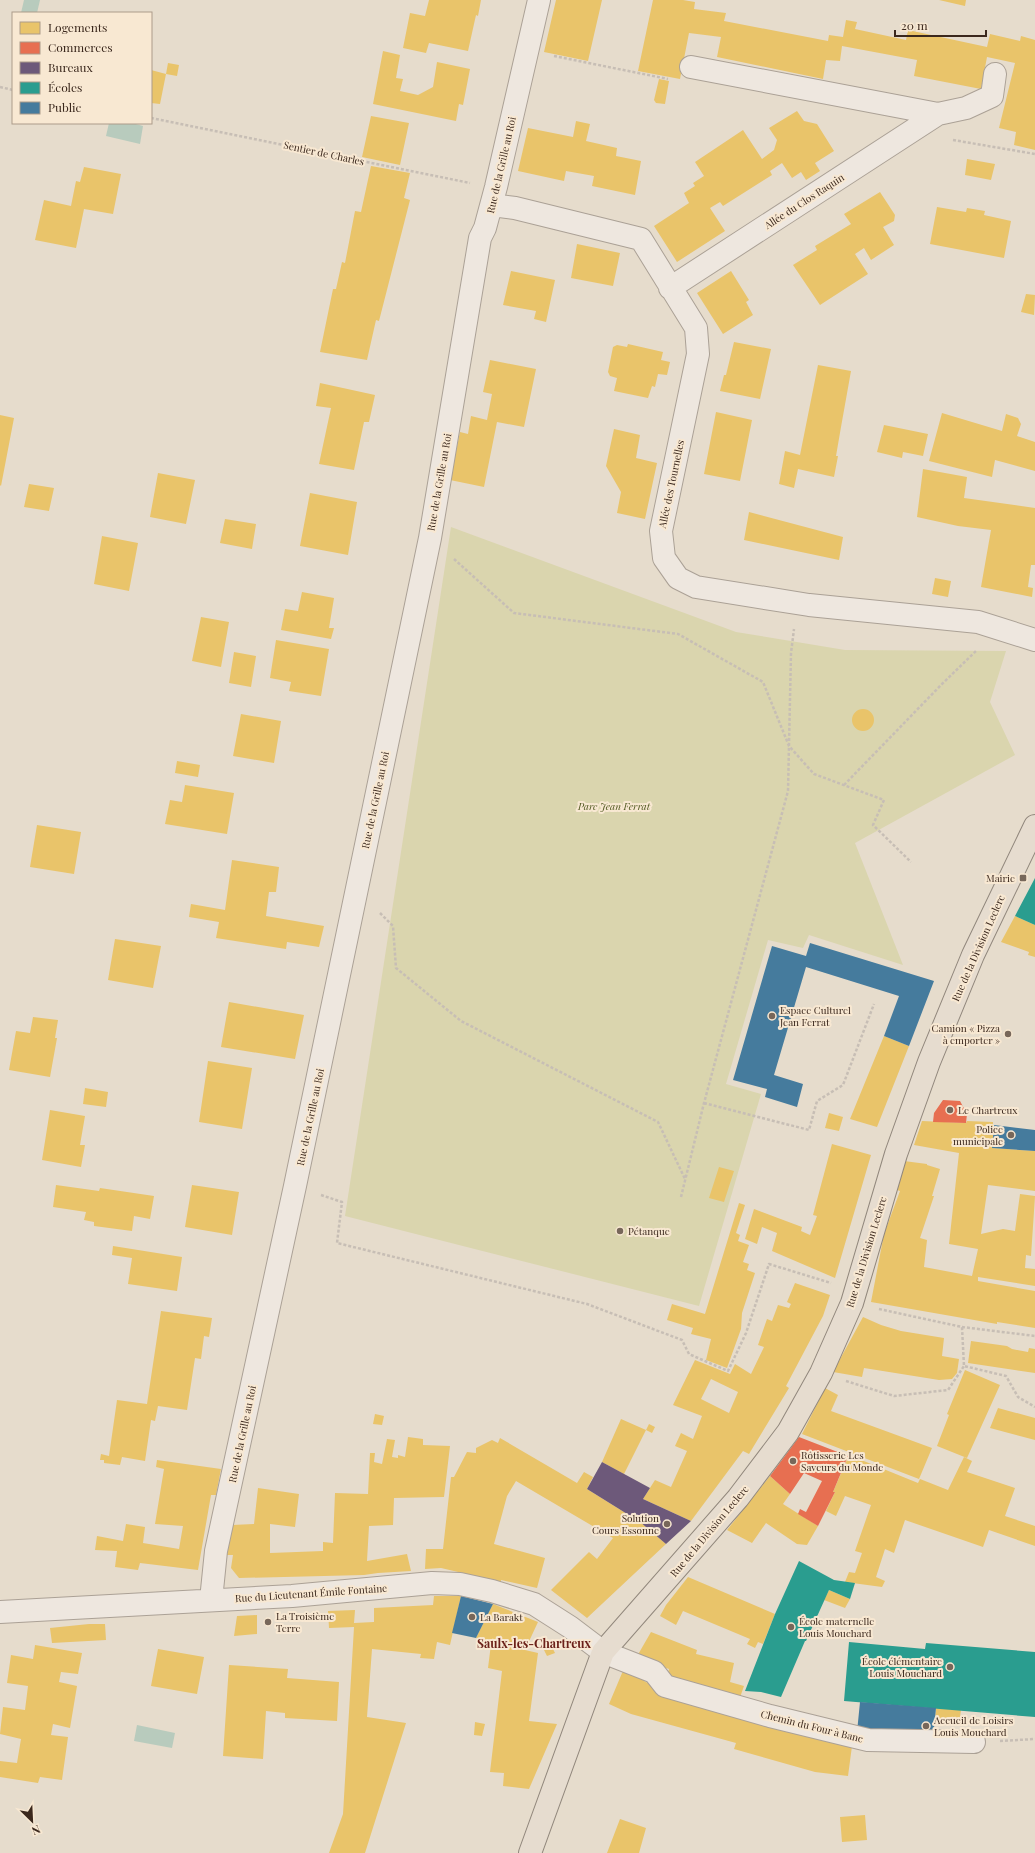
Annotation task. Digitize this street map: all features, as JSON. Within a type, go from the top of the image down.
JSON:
[{"type":"main road","name":"Rue de la Division Leclerc","points":[[530,1853],[603,1652],[738,1498],[788,1432],[821,1373],[854,1297],[896,1154],[929,1062],[972,955],[1035,826]]},
{"type":"street","name":"Rue de la Grille au Roi","points":[[211,1600],[216,1551],[295,1186],[430,538],[480,238],[485,228],[494,196],[539,0]]},
{"type":"street","name":"Allée du Clos Raquin","points":[[691,67],[938,114]]},
{"type":"street","name":"Allée du Clos Raquin","points":[[670,288],[938,114],[966,108],[992,96],[995,74]]},
{"type":"street","name":"Allée des Tournelles","points":[[494,196],[515,208],[641,239],[696,328],[698,354],[660,531],[664,558],[678,578],[696,587],[803,604],[986,625],[1035,640]]},
{"type":"street","name":"Rue du Lieutenant Émile Fontaine","points":[[0,1612],[292,1596],[432,1582],[460,1584],[492,1591],[534,1604],[570,1627],[603,1652]]},
{"type":"street","name":"Chemin du Four à Banc","points":[[603,1652],[654,1672],[665,1686],[770,1716],[868,1740],[974,1742]]},
{"type":"path","points":[[0,87],[12,90]]},
{"type":"path","name":"Sentier de Charles","points":[[152,118],[473,184],[494,196]]},
{"type":"path","points":[[430,538],[514,613],[678,634],[763,682],[789,746],[814,774],[884,800],[873,825],[911,862]]},
{"type":"path","points":[[681,1197],[704,1103],[788,791],[791,654],[803,604]]},
{"type":"path","points":[[844,785],[977,650],[986,625]]},
{"type":"path","points":[[357,890],[393,926],[396,968],[461,1021],[658,1122],[686,1179]]},
{"type":"path","points":[[704,1103],[809,1130],[817,1101],[843,1085],[874,1004]]},
{"type":"path","points":[[295,1186],[342,1202],[337,1243],[587,1304],[682,1340],[689,1354],[728,1371],[746,1334],[769,1264],[854,1297],[962,1327],[1035,1336]]},
{"type":"path","points":[[821,1373],[894,1396],[948,1390],[964,1366],[962,1327]]},
{"type":"path","points":[[964,1366],[1006,1376],[1018,1397],[1035,1407]]},
{"type":"path","points":[[974,1742],[1035,1739]]},
{"type":"green space","name":"Parc Jean Ferrat","points":[[451,527],[736,632],[845,650],[1006,651],[990,702],[1015,755],[855,843],[903,965],[809,935],[803,948],[768,940],[726,1084],[761,1094],[699,1306],[345,1216]]},
{"type":"shaded area","points":[[24,0],[40,0],[37,12],[21,12]]},
{"type":"shaded area","points":[[109,124],[136,124],[143,126],[140,144],[106,136]]},
{"type":"shaded area","points":[[137,1725],[175,1733],[172,1748],[134,1741]]},
{"type":"building: Logements","points":[[429,0],[481,0],[468,51],[429,43],[426,53],[403,48],[410,13],[425,16]]},
{"type":"building: Logements","points":[[556,0],[602,0],[588,61],[544,52]]},
{"type":"building: Logements","points":[[653,0],[683,0],[695,2],[694,9],[726,13],[724,21],[828,41],[829,35],[843,37],[846,20],[857,22],[855,29],[906,40],[908,30],[987,47],[990,34],[1020,41],[1021,36],[1035,40],[1035,150],[1014,145],[1016,132],[999,128],[1015,63],[987,57],[981,89],[914,76],[917,60],[842,46],[840,61],[826,60],[823,79],[717,57],[721,37],[689,33],[680,79],[638,71]]},
{"type":"building: Logements","points":[[939,0],[966,0],[965,6]]},
{"type":"building: Logements","points":[[383,51],[400,55],[396,78],[403,79],[400,91],[418,95],[433,87],[437,62],[470,69],[463,105],[459,104],[456,121],[373,104]]},
{"type":"building: Logements","points":[[168,63],[179,65],[177,76],[166,74]]},
{"type":"building: Logements","points":[[152,70],[166,74],[160,104],[152,103]]},
{"type":"building: Logements","points":[[659,79],[669,81],[665,104],[656,103],[654,100]]},
{"type":"building: Logements","points":[[797,111],[804,121],[817,124],[834,151],[815,163],[820,171],[806,180],[801,172],[792,178],[782,163],[770,171],[772,175],[723,206],[720,202],[710,208],[725,231],[677,262],[654,226],[689,203],[684,193],[695,186],[693,183],[704,176],[695,162],[743,130],[762,159],[774,150],[777,140],[769,128]]},
{"type":"building: Logements","points":[[371,116],[409,123],[400,165],[362,157]]},
{"type":"building: Logements","points":[[576,121],[590,124],[586,141],[617,148],[616,156],[641,161],[635,195],[592,186],[594,176],[566,171],[564,181],[518,171],[528,128],[573,137]]},
{"type":"building: Logements","points":[[967,159],[995,164],[991,180],[965,175]]},
{"type":"building: Logements","points":[[371,166],[410,173],[404,198],[410,200],[379,321],[376,320],[367,360],[320,352],[333,289],[336,289],[342,262],[345,263],[355,211],[361,212]]},
{"type":"building: Logements","points":[[84,167],[121,174],[113,214],[84,209],[76,248],[35,240],[44,200],[71,206],[76,181],[80,182]]},
{"type":"building: Logements","points":[[880,192],[895,215],[894,221],[883,227],[894,245],[871,260],[864,248],[855,254],[868,274],[820,305],[793,265],[817,250],[815,246],[851,224],[844,214]]},
{"type":"building: Logements","points":[[937,207],[966,212],[967,208],[985,211],[984,215],[1011,221],[1004,258],[930,244]]},
{"type":"building: Logements","points":[[577,244],[620,253],[613,286],[571,278]]},
{"type":"building: Logements","points":[[511,271],[555,280],[546,322],[534,319],[536,311],[503,305]]},
{"type":"building: Logements","points":[[731,271],[749,300],[746,302],[753,315],[723,334],[697,293]]},
{"type":"building: Logements","points":[[1026,294],[1035,295],[1034,315],[1021,312]]},
{"type":"building: Logements","points":[[734,342],[771,349],[760,399],[720,391],[724,375],[726,375]]},
{"type":"building: Logements","points":[[628,344],[663,352],[661,360],[670,362],[667,375],[658,374],[655,387],[652,386],[648,398],[614,391],[617,378],[610,376],[608,372],[613,347],[617,345],[627,347]]},
{"type":"building: Logements","points":[[490,360],[536,369],[524,427],[497,422],[484,487],[450,480],[460,432],[468,434],[471,416],[487,420],[492,394],[483,392]]},
{"type":"building: Logements","points":[[818,365],[851,371],[836,456],[838,456],[834,477],[798,469],[794,488],[779,484],[785,451],[800,455]]},
{"type":"building: Logements","points":[[320,383],[375,395],[369,422],[364,422],[354,470],[319,464],[331,408],[316,406]]},
{"type":"building: Logements","points":[[716,412],[752,420],[740,481],[704,474]]},
{"type":"building: Logements","points":[[942,413],[1002,431],[1006,414],[1018,418],[1021,424],[1017,436],[1035,442],[1035,471],[995,460],[992,477],[929,461]]},
{"type":"building: Logements","points":[[0,415],[14,418],[1,486],[0,485]]},
{"type":"building: Logements","points":[[884,425],[928,434],[923,456],[903,452],[902,458],[877,452]]},
{"type":"building: Logements","points":[[614,429],[640,435],[636,458],[657,463],[645,519],[617,513],[621,492],[606,466]]},
{"type":"building: Logements","points":[[923,469],[967,477],[964,498],[1035,508],[1035,565],[1031,565],[1028,587],[1033,588],[1032,597],[981,587],[991,530],[958,526],[917,517]]},
{"type":"building: Logements","points":[[158,473],[195,480],[186,524],[150,517]]},
{"type":"building: Logements","points":[[29,484],[54,488],[49,511],[24,507]]},
{"type":"building: Logements","points":[[310,493],[357,502],[348,555],[300,546]]},
{"type":"building: Logements","points":[[749,512],[843,537],[839,560],[744,540]]},
{"type":"building: Logements","points":[[225,519],[256,524],[252,549],[220,543]]},
{"type":"building: Logements","points":[[102,536],[138,543],[129,591],[94,584]]},
{"type":"building: Logements","points":[[935,578],[951,581],[948,597],[932,594]]},
{"type":"building: Logements","points":[[302,592],[334,598],[329,628],[334,628],[331,639],[281,630],[285,609],[298,611]]},
{"type":"building: Logements","points":[[201,617],[229,622],[221,667],[192,661]]},
{"type":"building: Logements","points":[[276,640],[329,649],[321,696],[289,691],[291,682],[270,678]]},
{"type":"building: Logements","points":[[234,652],[256,656],[251,687],[229,683]]},
{"type":"building: Logements","points":[[863,709],[871,712],[874,720],[871,728],[863,731],[855,728],[852,720],[855,712]]},
{"type":"building: Logements","points":[[241,714],[281,721],[274,763],[233,756]]},
{"type":"building: Logements","points":[[177,761],[200,765],[198,777],[175,773]]},
{"type":"building: Logements","points":[[185,785],[234,793],[227,834],[165,824],[170,800],[182,802]]},
{"type":"building: Logements","points":[[37,825],[81,832],[74,874],[30,867]]},
{"type":"building: Logements","points":[[232,860],[279,867],[276,892],[269,892],[266,916],[324,926],[319,947],[287,942],[286,949],[216,938],[219,922],[189,917],[191,904],[225,910]]},
{"type":"building: Logements","points":[[1015,916],[1035,925],[1035,957],[1028,955],[1029,952],[1001,942]]},
{"type":"building: Logements","points":[[115,939],[161,946],[153,988],[108,980]]},
{"type":"building: Logements","points":[[229,1002],[304,1015],[295,1059],[221,1047]]},
{"type":"building: Logements","points":[[33,1017],[58,1020],[55,1038],[57,1038],[50,1077],[9,1070],[16,1031],[30,1033]]},
{"type":"building: Logements","points":[[884,1036],[909,1046],[877,1127],[850,1119]]},
{"type":"building: Logements","points":[[208,1061],[252,1068],[242,1129],[199,1122]]},
{"type":"building: Logements","points":[[85,1088],[108,1092],[106,1107],[83,1104]]},
{"type":"building: Logements","points":[[50,1110],[85,1116],[80,1145],[85,1145],[81,1167],[42,1160]]},
{"type":"building: Logements","points":[[829,1113],[843,1117],[839,1131],[825,1128]]},
{"type":"building: Logements","points":[[922,1121],[966,1123],[967,1121],[993,1122],[992,1148],[1035,1151],[1035,1191],[988,1185],[981,1234],[1003,1229],[1015,1231],[1020,1194],[1035,1196],[1031,1256],[1026,1255],[1025,1268],[1035,1269],[1035,1286],[978,1277],[978,1281],[1035,1291],[1035,1328],[997,1322],[997,1324],[871,1302],[884,1234],[900,1191],[897,1190],[904,1161],[927,1164],[940,1169],[932,1196],[934,1196],[920,1238],[927,1240],[924,1267],[972,1276],[978,1249],[949,1244],[959,1153],[914,1145]]},
{"type":"building: Logements","points":[[832,1144],[871,1155],[835,1278],[772,1251],[777,1233],[762,1227],[757,1244],[745,1239],[754,1209],[802,1227],[801,1231],[810,1235],[817,1216],[813,1215]]},
{"type":"building: Logements","points":[[719,1167],[734,1171],[724,1202],[709,1198]]},
{"type":"building: Logements","points":[[56,1185],[99,1191],[100,1188],[154,1196],[150,1219],[134,1216],[132,1231],[94,1226],[94,1222],[84,1220],[86,1212],[53,1207]]},
{"type":"building: Logements","points":[[192,1185],[239,1192],[232,1235],[185,1227]]},
{"type":"building: Logements","points":[[739,1203],[745,1205],[736,1233],[740,1235],[738,1241],[749,1245],[743,1262],[749,1264],[747,1270],[755,1273],[742,1313],[741,1329],[727,1368],[706,1360],[711,1339],[691,1334],[693,1328],[667,1320],[672,1304],[705,1314]]},
{"type":"building: Logements","points":[[113,1246],[182,1257],[177,1291],[128,1284],[132,1258],[112,1255]]},
{"type":"building: Logements","points":[[795,1283],[830,1295],[823,1316],[786,1386],[789,1388],[749,1454],[743,1451],[691,1521],[643,1499],[655,1480],[671,1487],[687,1451],[675,1446],[681,1433],[693,1439],[702,1416],[673,1405],[695,1360],[730,1374],[735,1364],[751,1374],[764,1347],[758,1345],[767,1319],[772,1321],[778,1305],[789,1308],[791,1304],[787,1302]],"holes":[[[711,1379],[738,1392],[729,1413],[701,1399]]]},
{"type":"building: Logements","points":[[161,1311],[212,1318],[209,1337],[204,1336],[201,1359],[195,1358],[187,1410],[158,1406],[155,1421],[151,1420],[145,1461],[122,1457],[120,1465],[104,1463],[104,1460],[100,1460],[101,1454],[109,1456],[117,1400],[147,1404]]},
{"type":"building: Logements","points":[[863,1317],[881,1325],[901,1331],[944,1338],[942,1356],[959,1359],[957,1373],[952,1379],[939,1380],[864,1368],[862,1377],[833,1372]]},
{"type":"building: Logements","points":[[971,1341],[1007,1346],[1012,1349],[1028,1352],[1029,1348],[1035,1349],[1035,1373],[968,1363]]},
{"type":"building: Logements","points":[[965,1370],[1000,1385],[967,1458],[937,1446],[949,1415],[947,1414]]},
{"type":"building: Logements","points":[[825,1388],[838,1395],[831,1411],[932,1448],[919,1479],[802,1434]]},
{"type":"building: Logements","points":[[998,1408],[1035,1418],[1035,1440],[990,1428]]},
{"type":"building: Logements","points":[[375,1414],[384,1416],[382,1425],[373,1424]]},
{"type":"building: Logements","points":[[621,1419],[646,1430],[624,1474],[602,1462]]},
{"type":"building: Logements","points":[[649,1424],[655,1427],[652,1433],[646,1430]]},
{"type":"building: Logements","points":[[408,1437],[423,1439],[423,1445],[450,1446],[444,1497],[394,1498],[393,1525],[369,1526],[367,1561],[407,1554],[411,1571],[364,1575],[239,1578],[231,1568],[233,1555],[227,1555],[232,1525],[254,1524],[258,1488],[299,1494],[295,1527],[270,1524],[270,1553],[323,1551],[323,1542],[333,1543],[335,1493],[368,1494],[370,1453],[375,1453],[374,1462],[382,1464],[387,1439],[395,1440],[392,1457],[398,1458],[398,1455],[405,1457]]},
{"type":"building: Logements","points":[[500,1438],[577,1483],[584,1472],[593,1477],[587,1489],[632,1517],[633,1516],[666,1544],[587,1618],[551,1590],[589,1552],[597,1559],[613,1538],[516,1481],[507,1496],[494,1544],[545,1558],[537,1588],[501,1580],[501,1582],[441,1568],[425,1569],[426,1549],[443,1549],[451,1477],[454,1477],[467,1452],[476,1453],[476,1448],[492,1440],[498,1443]]},
{"type":"building: Logements","points":[[849,1455],[918,1483],[920,1479],[948,1490],[964,1457],[972,1461],[967,1472],[1015,1488],[1005,1516],[1035,1526],[1035,1546],[989,1530],[983,1547],[905,1520],[894,1553],[885,1549],[876,1577],[885,1581],[882,1587],[845,1582],[849,1572],[855,1573],[862,1553],[855,1551],[871,1505],[845,1496],[836,1516],[826,1511]]},
{"type":"building: Logements","points":[[157,1460],[221,1469],[216,1495],[211,1495],[198,1570],[140,1563],[138,1570],[115,1567],[117,1551],[95,1550],[97,1536],[123,1541],[126,1524],[145,1527],[143,1543],[179,1549],[183,1526],[155,1524],[164,1469],[156,1467]]},
{"type":"building: Logements","points":[[770,1476],[790,1494],[783,1504],[818,1526],[807,1545],[797,1544],[766,1523],[752,1543],[727,1530]]},
{"type":"building: Logements","points":[[688,1577],[775,1614],[763,1644],[758,1642],[755,1648],[747,1644],[750,1639],[683,1611],[676,1625],[660,1616],[666,1605]]},
{"type":"building: Logements","points":[[829,1590],[850,1599],[845,1608],[824,1600]]},
{"type":"building: Logements","points":[[434,1596],[461,1596],[450,1645],[437,1642],[434,1659],[420,1658],[421,1654],[372,1649],[367,1717],[406,1723],[365,1853],[329,1853],[343,1814],[354,1627],[329,1628],[328,1611],[355,1610],[354,1623],[374,1622],[374,1608],[433,1605]]},
{"type":"building: Logements","points":[[493,1604],[538,1622],[525,1650],[538,1653],[529,1721],[557,1724],[529,1789],[503,1786],[504,1773],[490,1772],[502,1671],[488,1668],[491,1644],[476,1638]]},
{"type":"building: Logements","points":[[257,1615],[257,1634],[234,1636],[237,1616]]},
{"type":"building: Logements","points":[[105,1624],[106,1640],[52,1643],[50,1628]]},
{"type":"building: Logements","points":[[651,1632],[697,1650],[696,1654],[734,1663],[730,1682],[744,1686],[738,1703],[666,1681],[669,1669],[636,1658]]},
{"type":"building: Logements","points":[[35,1645],[82,1653],[78,1674],[61,1672],[59,1682],[77,1686],[70,1728],[53,1724],[51,1735],[68,1737],[62,1780],[40,1777],[38,1783],[0,1777],[0,1761],[17,1763],[21,1739],[0,1734],[3,1707],[25,1710],[28,1686],[7,1683],[11,1655],[33,1659]]},
{"type":"building: Logements","points":[[552,1647],[555,1653],[547,1656],[544,1650]]},
{"type":"building: Logements","points":[[158,1649],[204,1657],[197,1694],[151,1686]]},
{"type":"building: Logements","points":[[229,1665],[288,1669],[287,1678],[339,1682],[337,1721],[285,1718],[285,1713],[266,1711],[263,1759],[223,1756]]},
{"type":"building: Logements","points":[[625,1666],[646,1675],[644,1681],[682,1701],[852,1746],[848,1776],[815,1772],[734,1749],[736,1743],[631,1714],[609,1704]]},
{"type":"building: Logements","points":[[936,1708],[961,1710],[959,1724],[935,1721]]},
{"type":"building: Logements","points":[[475,1722],[485,1724],[482,1736],[474,1735]]},
{"type":"building: Logements","points":[[865,1815],[867,1840],[842,1842],[840,1817]]},
{"type":"building: Logements","points":[[620,1819],[646,1828],[639,1853],[607,1853]]},
{"type":"building: Commerces","points":[[943,1100],[960,1101],[967,1114],[966,1123],[933,1122],[934,1113]]},
{"type":"building: Commerces","points":[[799,1437],[848,1456],[833,1492],[835,1492],[818,1526],[798,1514],[800,1509],[806,1512],[822,1481],[804,1473],[790,1494],[770,1476]]},
{"type":"building: Bureaux","points":[[602,1462],[650,1488],[643,1499],[691,1521],[666,1544],[633,1516],[632,1517],[587,1489]]},
{"type":"building: Écoles","points":[[1035,878],[1035,925],[1015,916]]},
{"type":"building: Écoles","name":"École maternelle Louis Mouchard","points":[[799,1561],[834,1580],[855,1583],[850,1599],[829,1590],[781,1697],[761,1692],[745,1691],[775,1614]]},
{"type":"building: Écoles","points":[[849,1642],[925,1649],[926,1643],[1035,1652],[1035,1717],[844,1701]]},
{"type":"building: Public","name":"Espace Culturel Jean Ferrat","points":[[810,943],[934,981],[909,1046],[884,1036],[899,996],[806,967],[774,1075],[803,1084],[797,1107],[765,1097],[767,1089],[733,1080],[772,946],[806,956]]},
{"type":"building: Public","points":[[994,1125],[1035,1130],[1035,1151],[992,1148]]},
{"type":"building: Public","points":[[461,1596],[493,1604],[476,1638],[452,1633]]},
{"type":"building: Public","points":[[860,1702],[936,1708],[933,1738],[857,1732]]},
{"type":"place","name":"Mairie","points":[[1023,878]]},
{"type":"place","name":"Espace Culturel Jean Ferrat","points":[[772,1016]]},
{"type":"place","name":"Camion « Pizza à emporter »","points":[[1008,1034]]},
{"type":"place","name":"Le Chartreux","points":[[950,1110]]},
{"type":"place","name":"Police municipale","points":[[1011,1135]]},
{"type":"place","name":"Pétanque","points":[[620,1231]]},
{"type":"place","name":"Rôtisserie Les Saveurs du Monde","points":[[793,1461]]},
{"type":"place","name":"Solution Cours Essonne","points":[[667,1524]]},
{"type":"place","name":"La Barakt","points":[[472,1617]]},
{"type":"place","name":"La Troisième Terre","points":[[268,1622]]},
{"type":"place","name":"École maternelle Louis Mouchard","points":[[791,1627]]},
{"type":"place","name":"École élémentaire Louis Mouchard","points":[[950,1667]]},
{"type":"place","name":"Accueil de Loisirs Louis Mouchard","points":[[926,1726]]},
{"type":"district","name":"Saulx-les-Chartreux","points":[[534,1643]]}]
